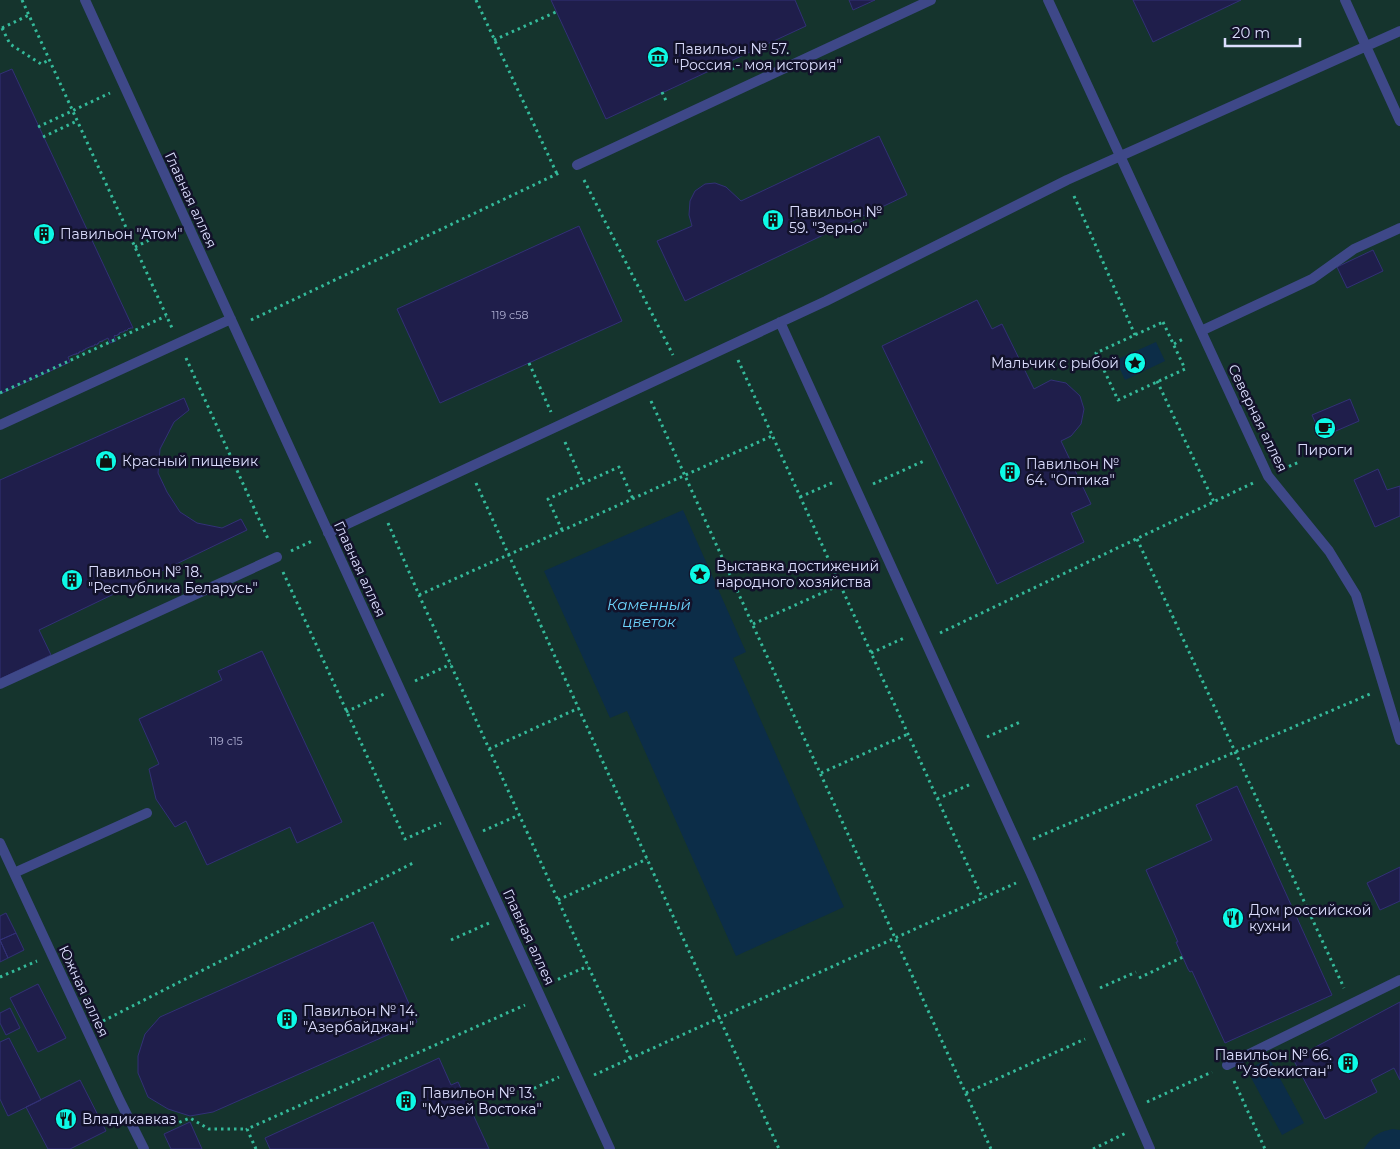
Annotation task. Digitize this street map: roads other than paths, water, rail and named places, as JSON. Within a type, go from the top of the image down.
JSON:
[{"type":"lane","name":"Главная аллея","points":[[85,0],[610,1149]]},
{"type":"lane","points":[[577,165],[931,0]]},
{"type":"lane","name":"Северная аллея","points":[[1048,0],[1268,476],[1329,551],[1356,595],[1400,740]]},
{"type":"lane","points":[[1345,0],[1400,121]]},
{"type":"lane","points":[[328,533],[780,322],[1067,180],[1400,31]]},
{"type":"lane","points":[[1201,330],[1312,279],[1354,249],[1400,228]]},
{"type":"lane","points":[[780,322],[1032,876],[1150,1149]]},
{"type":"lane","points":[[0,425],[179,343],[233,324]]},
{"type":"lane","points":[[0,684],[277,557]]},
{"type":"lane","points":[[14,873],[147,813]]},
{"type":"lane","name":"Южная аллея","points":[[0,843],[86,1030],[144,1149]]},
{"type":"lane","points":[[1227,1065],[1400,980]]},
{"type":"water","points":[[1156,342],[1165,361],[1125,380],[1116,360]]},
{"type":"water","name":"Каменный цветок","points":[[683,510],[746,652],[733,658],[844,907],[736,956],[627,711],[610,718],[544,571]]},
{"type":"water","points":[[1269,1058],[1304,1123],[1282,1135],[1247,1070]]},
{"type":"water","points":[[1393,1129],[1400,1130],[1400,1149],[1364,1149],[1376,1135]]},
{"type":"place","name":"Павильон № 57. \"Россия - моя история\"","points":[[658,57]]},
{"type":"place","name":"Павильон № 59. \"Зерно\"","points":[[773,220]]},
{"type":"place","name":"Павильон \"Атом\"","points":[[44,234]]},
{"type":"place","name":"Мальчик с рыбой","points":[[1135,363]]},
{"type":"place","name":"Пироги","points":[[1325,428]]},
{"type":"place","name":"Красный пищевик","points":[[106,461]]},
{"type":"place","name":"Павильон № 64. \"Оптика\"","points":[[1010,472]]},
{"type":"place","name":"Выставка достижений народного хозяйства","points":[[700,574]]},
{"type":"place","name":"Павильон № 18. \"Республика Беларусь\"","points":[[72,580]]},
{"type":"place","name":"Дом российской кухни","points":[[1233,918]]},
{"type":"place","name":"Павильон № 14. \"Азербайджан\"","points":[[287,1019]]},
{"type":"place","name":"Павильон № 66. \"Узбекистан\"","points":[[1348,1063]]},
{"type":"place","name":"Павильон № 13. \"Музей Востока\"","points":[[406,1101]]},
{"type":"place","name":"Владикавказ","points":[[66,1119]]}]
